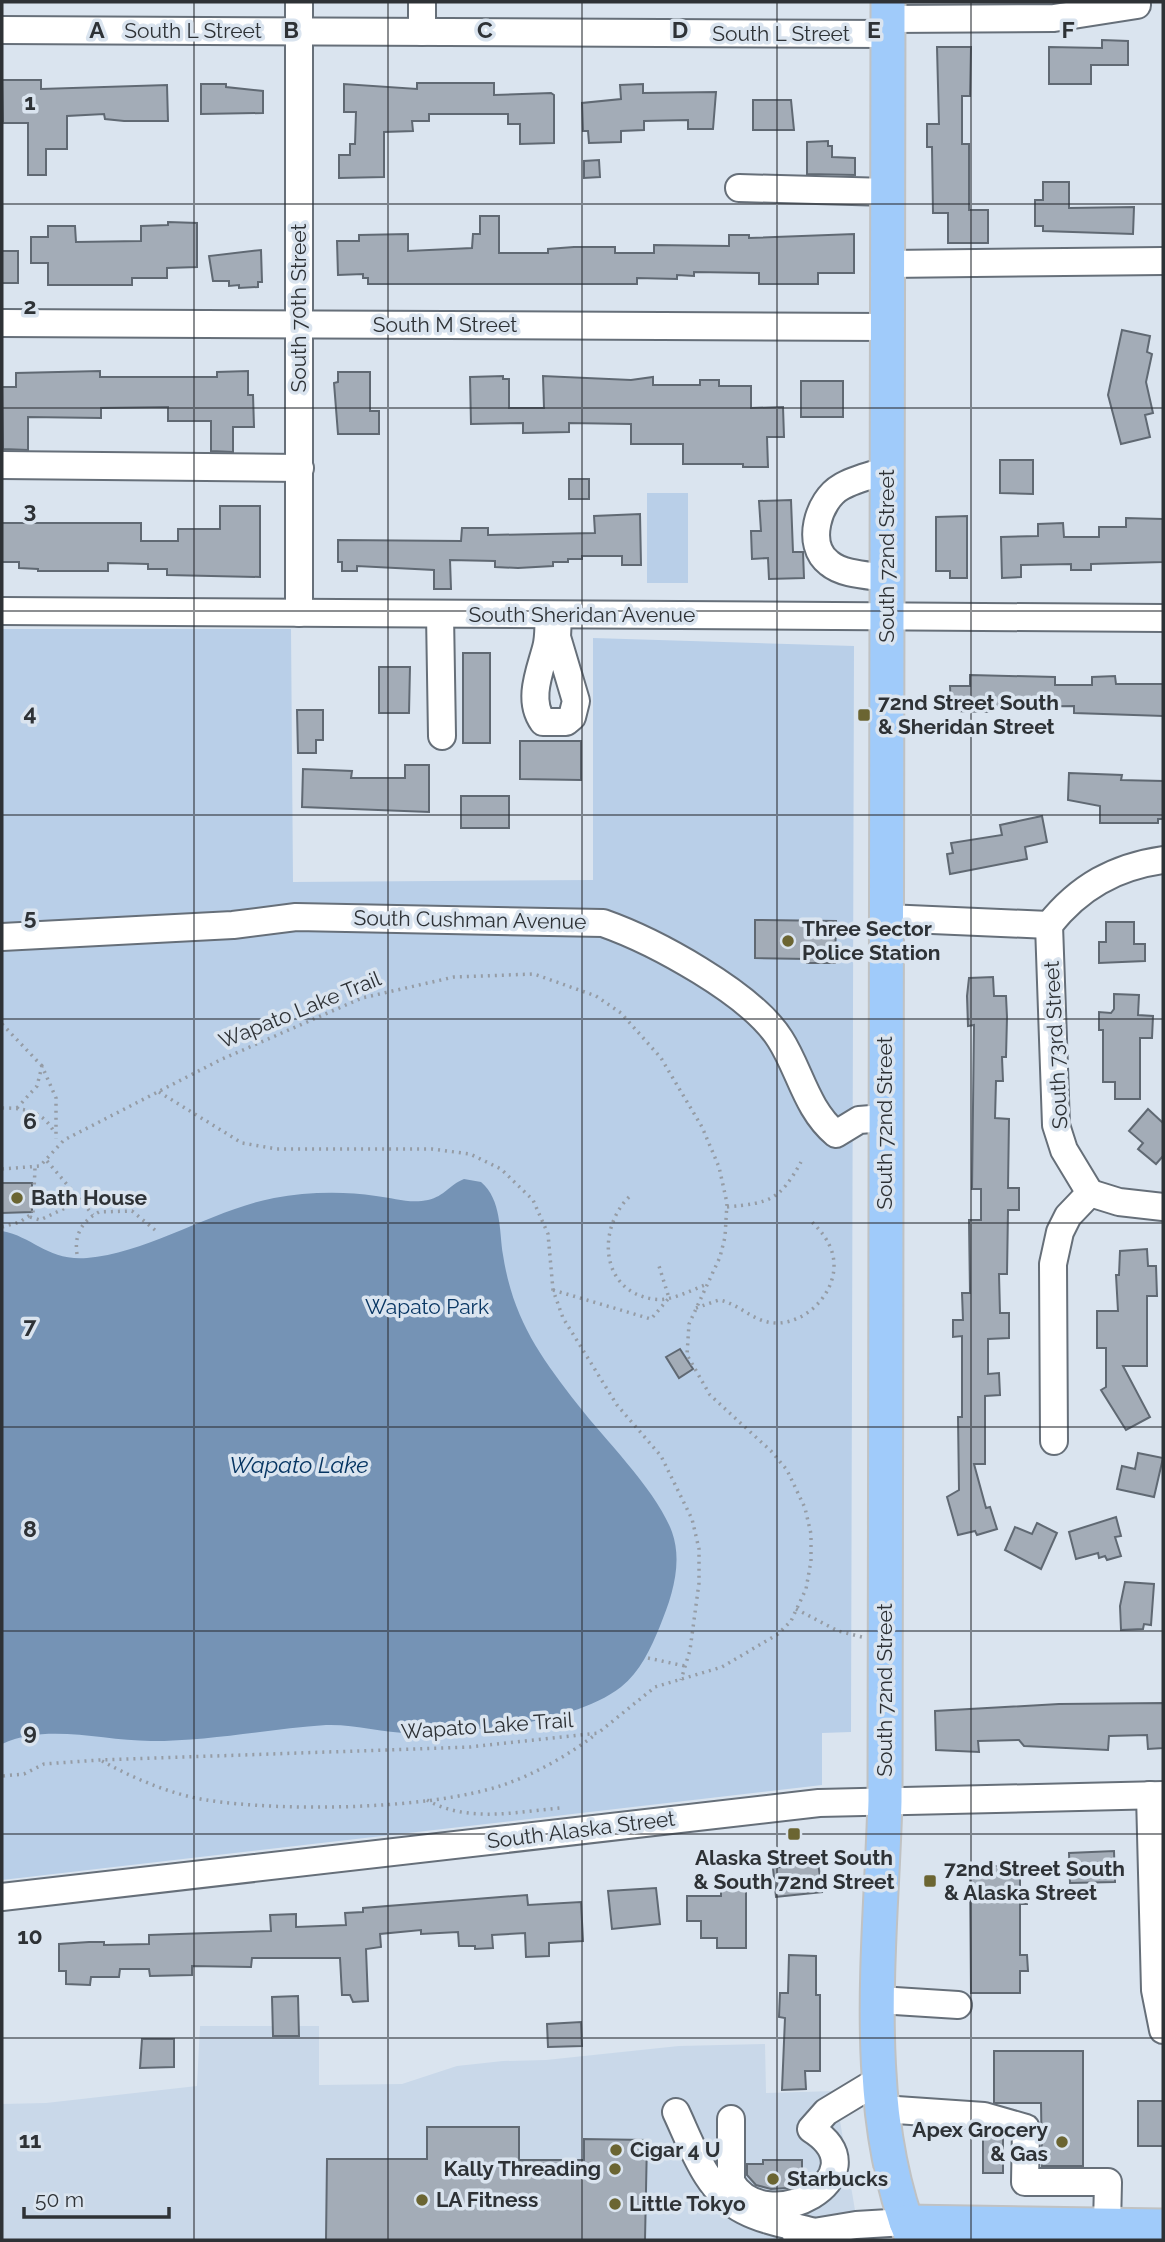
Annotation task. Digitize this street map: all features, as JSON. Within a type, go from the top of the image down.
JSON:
[{"type":"main road","name":"South 72nd Street","points":[[888,18],[884,1118],[885,1801],[879,2000],[880,2094],[885,2139],[910,2231]]},
{"type":"main road","points":[[910,2231],[1163,2226]]},
{"type":"main road","points":[[1062,2240],[1107,2227]]},
{"type":"street","name":"South 70th Street","points":[[299,2],[299,613]]},
{"type":"street","points":[[422,2],[422,32]]},
{"type":"street","name":"South L Street","points":[[2,30],[422,32],[888,18],[1054,18],[1137,5]]},
{"type":"street","points":[[739,188],[888,192]]},
{"type":"street","points":[[888,264],[1163,261]]},
{"type":"street","name":"South M Street","points":[[2,323],[888,327]]},
{"type":"street","points":[[2,465],[300,468]]},
{"type":"street","points":[[887,578],[837,568],[820,554],[817,539],[821,511],[840,487],[888,470]]},
{"type":"street","name":"South Sheridan Avenue","points":[[2,611],[1163,618]]},
{"type":"street","points":[[440,614],[442,736]]},
{"type":"street","points":[[886,918],[1049,925],[1068,901],[1087,887],[1133,865],[1163,860]]},
{"type":"street","name":"South Cushman Avenue","points":[[2,937],[233,925],[296,917],[603,923],[622,929],[720,984],[747,1004],[779,1038],[806,1096],[826,1125],[836,1134],[859,1120],[884,1118]]},
{"type":"street","name":"South 73rd Street","points":[[1049,925],[1056,1125],[1064,1150],[1090,1193]]},
{"type":"street","points":[[1054,1441],[1053,1265],[1060,1233],[1068,1216],[1090,1193],[1119,1202],[1163,1208]]},
{"type":"street","points":[[1157,1795],[1155,1990],[1163,2029]]},
{"type":"street","name":"South Alaska Street","points":[[2,1897],[752,1810],[885,1801],[1157,1795]]},
{"type":"street","points":[[879,2000],[958,2005]]},
{"type":"street","points":[[731,2119],[731,2182],[742,2196],[766,2203],[801,2203],[821,2191],[832,2173],[832,2151],[828,2140],[811,2129],[826,2112],[880,2094],[984,2116],[1026,2128],[1025,2182],[1108,2182],[1107,2227]]},
{"type":"street","points":[[677,2112],[702,2166],[729,2202],[757,2216],[811,2231],[910,2231]]},
{"type":"street","points":[[784,2240],[811,2231]]},
{"type":"path","name":"Wapato Lake Trail","points":[[2,1169],[35,1168],[47,1161],[57,1146],[220,1060],[362,998],[454,977],[534,974],[596,996],[621,1013],[641,1032],[680,1087],[702,1127],[719,1167],[727,1207],[723,1247],[693,1312],[687,1337],[687,1355],[704,1386],[725,1411],[780,1460],[795,1484],[805,1508],[811,1534],[811,1561],[806,1589],[791,1621],[760,1647],[722,1667],[655,1687],[598,1733],[470,1747],[100,1759],[44,1764],[23,1774],[2,1776]]},
{"type":"path","points":[[2,1024],[42,1066],[56,1098],[57,1146]]},
{"type":"path","points":[[17,1108],[37,1086],[42,1066]]},
{"type":"path","points":[[159,1092],[242,1143],[277,1149],[432,1149],[470,1154],[501,1169],[533,1200],[548,1234],[553,1290],[563,1318],[617,1405],[661,1456],[692,1519],[699,1549],[699,1583],[685,1666],[680,1680]]},
{"type":"path","points":[[2,1108],[17,1108],[43,1117],[56,1139]]},
{"type":"path","points":[[47,1161],[93,1215]]},
{"type":"path","points":[[727,1207],[758,1204],[776,1197],[787,1186],[801,1161]]},
{"type":"path","points":[[30,1217],[35,1207],[35,1168]]},
{"type":"path","points":[[629,1197],[609,1226],[607,1239],[610,1261],[628,1290],[655,1300],[669,1298],[707,1284]]},
{"type":"path","points":[[2,1227],[30,1217],[40,1220],[80,1201]]},
{"type":"path","points":[[77,1254],[79,1232],[93,1215],[110,1209],[129,1210],[141,1216],[155,1230]]},
{"type":"path","points":[[693,1312],[713,1300],[726,1301],[751,1317],[769,1322],[790,1321],[812,1310],[827,1291],[833,1264],[824,1234],[809,1219]]},
{"type":"path","points":[[659,1266],[669,1298]]},
{"type":"path","points":[[553,1290],[645,1320],[651,1319],[669,1298]]},
{"type":"path","points":[[796,1609],[838,1631],[863,1637]]},
{"type":"path","points":[[648,1658],[685,1666]]},
{"type":"path","points":[[100,1759],[126,1774],[205,1800],[281,1806],[345,1806],[425,1799],[504,1784],[572,1753],[598,1733]]},
{"type":"shaded area","points":[[200,2026],[319,2026],[319,2085],[402,2084],[457,2066],[503,2061],[546,2060],[679,2046],[765,2044],[766,2093],[835,2091],[860,2240],[2,2240],[2,2104],[46,2103],[197,2086]]},
{"type":"green space","points":[[647,493],[688,493],[688,583],[647,583]]},
{"type":"green space","name":"Wapato Park","points":[[2,629],[291,629],[293,882],[593,880],[593,638],[854,646],[851,1732],[822,1733],[822,1785],[2,1880]]},
{"type":"water","name":"Wapato Lake","points":[[464,1179],[481,1182],[493,1198],[514,1299],[540,1353],[589,1419],[643,1483],[665,1516],[672,1532],[676,1568],[672,1592],[653,1643],[634,1674],[621,1687],[601,1700],[577,1710],[550,1718],[492,1728],[411,1733],[326,1725],[151,1741],[38,1735],[2,1744],[2,1231],[61,1256],[87,1258],[133,1248],[227,1212],[274,1198],[338,1193],[421,1201],[439,1196]]},
{"type":"building","points":[[1102,40],[1128,41],[1128,65],[1091,65],[1091,84],[1049,84],[1049,47],[1102,48]]},
{"type":"building","points":[[937,47],[971,47],[970,96],[962,96],[962,144],[969,144],[969,210],[988,210],[988,243],[948,243],[948,213],[933,213],[932,147],[927,147],[927,124],[939,124]]},
{"type":"building","points":[[2,80],[41,80],[41,89],[167,85],[168,121],[105,119],[104,114],[67,116],[67,149],[46,149],[46,175],[28,175],[28,123],[3,123]]},
{"type":"building","points":[[417,83],[494,83],[494,95],[551,93],[554,95],[554,143],[520,144],[520,124],[508,124],[508,114],[429,114],[429,121],[412,121],[413,131],[384,132],[384,177],[339,178],[339,155],[350,155],[350,144],[355,144],[356,112],[344,112],[344,84],[417,89]]},
{"type":"building","points":[[201,84],[226,84],[226,87],[263,91],[263,113],[201,114]]},
{"type":"building","points":[[643,84],[643,93],[716,92],[713,129],[688,129],[688,120],[644,121],[644,130],[621,131],[621,142],[589,143],[588,131],[583,131],[582,103],[621,99],[620,85]]},
{"type":"building","points":[[753,100],[791,100],[794,130],[753,130]]},
{"type":"building","points":[[828,141],[828,146],[832,146],[832,157],[855,158],[855,175],[807,174],[807,142]]},
{"type":"building","points":[[599,160],[600,177],[584,178],[584,161]]},
{"type":"building","points":[[1043,182],[1069,182],[1069,208],[1134,207],[1133,234],[1043,231],[1043,226],[1035,226],[1035,200],[1043,200]]},
{"type":"building","points":[[480,216],[499,216],[499,253],[548,253],[548,249],[615,247],[615,253],[654,253],[654,245],[729,246],[729,235],[749,235],[749,238],[854,234],[854,273],[818,273],[818,284],[759,284],[759,273],[694,272],[694,276],[677,275],[677,279],[637,278],[637,284],[368,284],[368,278],[363,278],[363,274],[338,275],[337,241],[359,241],[359,235],[408,234],[408,251],[472,248],[473,234],[480,234]]},
{"type":"building","points":[[168,222],[197,223],[197,267],[167,268],[167,278],[132,278],[132,285],[48,285],[48,263],[31,263],[31,237],[48,237],[48,226],[75,226],[76,242],[141,241],[141,226],[168,225]]},
{"type":"building","points":[[261,250],[262,282],[258,282],[258,287],[239,288],[239,285],[229,286],[229,281],[213,281],[209,256]]},
{"type":"building","points":[[2,251],[18,251],[18,283],[2,283]]},
{"type":"building","points":[[1122,330],[1150,336],[1147,352],[1152,354],[1146,382],[1153,413],[1145,415],[1150,437],[1121,444],[1108,395]]},
{"type":"building","points":[[100,371],[100,377],[217,377],[217,372],[248,371],[248,395],[253,395],[254,427],[233,427],[233,452],[211,451],[211,421],[168,421],[168,407],[101,408],[101,418],[28,417],[28,450],[3,449],[2,387],[16,387],[16,373]]},
{"type":"building","points":[[338,372],[370,372],[370,411],[379,411],[379,434],[338,434],[334,383],[338,382]]},
{"type":"building","points":[[503,376],[503,379],[509,379],[509,408],[544,408],[543,376],[631,380],[653,377],[653,385],[700,385],[700,380],[719,380],[719,386],[751,386],[751,408],[783,407],[784,437],[767,437],[768,467],[743,467],[743,464],[683,464],[683,444],[631,444],[631,424],[569,423],[569,432],[523,433],[523,423],[471,424],[470,377]]},
{"type":"building","points":[[801,381],[843,381],[843,417],[801,417]]},
{"type":"building","points":[[1000,460],[1033,460],[1033,494],[1000,493]]},
{"type":"building","points":[[569,479],[589,479],[589,499],[569,499]]},
{"type":"building","points":[[791,500],[793,552],[803,552],[804,578],[769,579],[768,558],[752,559],[751,531],[761,531],[759,501]]},
{"type":"building","points":[[220,506],[260,506],[260,577],[167,575],[167,569],[148,569],[148,564],[108,563],[108,571],[38,571],[19,568],[19,562],[2,562],[2,523],[141,523],[141,541],[178,541],[178,529],[220,529]]},
{"type":"building","points":[[640,514],[641,565],[622,565],[622,556],[582,556],[582,559],[568,559],[568,562],[553,562],[553,566],[518,568],[495,567],[495,561],[450,560],[451,589],[434,589],[434,570],[357,566],[357,571],[342,571],[342,562],[338,562],[338,540],[461,541],[462,528],[488,528],[488,535],[595,533],[594,516]]},
{"type":"building","points":[[967,516],[967,578],[950,578],[950,571],[936,571],[936,517]]},
{"type":"building","points":[[1126,518],[1163,519],[1163,562],[1091,564],[1091,570],[1071,570],[1071,564],[1021,565],[1021,577],[1002,578],[1001,537],[1038,536],[1038,524],[1063,523],[1064,537],[1099,537],[1099,527],[1126,527]]},
{"type":"building","points":[[463,653],[490,653],[490,743],[463,743]]},
{"type":"building","points":[[379,667],[410,667],[409,713],[379,713]]},
{"type":"building","points":[[970,675],[1055,677],[1055,685],[1092,685],[1092,677],[1115,676],[1116,684],[1163,684],[1163,716],[1074,713],[1074,706],[991,707],[991,712],[951,711],[950,686],[970,686]]},
{"type":"building","points":[[297,710],[323,710],[323,740],[316,740],[316,753],[298,753]]},
{"type":"building","points":[[520,741],[581,741],[581,780],[520,779]]},
{"type":"building","points":[[405,765],[429,765],[429,812],[302,807],[303,769],[352,771],[351,778],[405,778]]},
{"type":"building","points":[[1069,773],[1122,775],[1121,780],[1163,781],[1163,819],[1158,819],[1158,823],[1100,823],[1100,806],[1068,800]]},
{"type":"building","points":[[461,796],[509,796],[509,828],[461,828]]},
{"type":"building","points":[[1042,816],[1047,842],[1025,847],[1027,859],[950,874],[947,854],[953,853],[951,843],[1002,835],[1000,825]]},
{"type":"building","points":[[755,920],[836,921],[835,963],[807,963],[807,959],[755,958]]},
{"type":"building","points":[[1106,922],[1134,922],[1134,944],[1145,944],[1145,961],[1099,963],[1099,942],[1106,942]]},
{"type":"building","points":[[993,977],[994,996],[1006,996],[1007,1017],[1006,1057],[1002,1057],[1003,1081],[996,1081],[995,1118],[1009,1119],[1008,1188],[1019,1188],[1019,1210],[1008,1210],[1007,1274],[999,1274],[1000,1313],[1009,1313],[1009,1338],[988,1339],[988,1374],[999,1373],[1000,1395],[985,1396],[985,1464],[974,1464],[986,1508],[990,1507],[997,1529],[977,1535],[975,1531],[958,1535],[947,1497],[959,1490],[958,1417],[962,1417],[962,1336],[953,1337],[953,1320],[963,1320],[962,1293],[970,1293],[969,1220],[981,1220],[981,1189],[972,1189],[974,1025],[968,1026],[967,996],[969,978]]},
{"type":"building","points":[[1114,994],[1139,995],[1138,1015],[1153,1016],[1152,1038],[1140,1038],[1140,1099],[1115,1099],[1115,1082],[1103,1082],[1103,1030],[1099,1030],[1099,1012],[1111,1013],[1114,1009]]},
{"type":"building","points":[[1148,1109],[1163,1123],[1163,1156],[1156,1164],[1138,1149],[1143,1143],[1129,1131]]},
{"type":"building","name":"Bath House","points":[[2,1183],[32,1183],[32,1212],[2,1213]]},
{"type":"building","points":[[1147,1249],[1148,1266],[1156,1266],[1157,1296],[1147,1296],[1147,1366],[1123,1366],[1150,1417],[1126,1430],[1101,1390],[1106,1387],[1106,1348],[1097,1348],[1097,1311],[1118,1311],[1116,1275],[1119,1275],[1120,1251]]},
{"type":"building","points":[[680,1349],[693,1369],[679,1378],[666,1357]]},
{"type":"building","points":[[1138,1453],[1163,1458],[1154,1497],[1117,1489],[1122,1466],[1135,1469]]},
{"type":"building","points":[[1116,1517],[1121,1536],[1115,1537],[1121,1556],[1107,1560],[1105,1556],[1099,1558],[1098,1553],[1076,1559],[1069,1532]]},
{"type":"building","points":[[1037,1523],[1057,1533],[1041,1569],[1005,1550],[1015,1527],[1032,1534]]},
{"type":"building","points":[[1125,1582],[1154,1584],[1151,1625],[1144,1624],[1143,1629],[1121,1630],[1120,1606]]},
{"type":"building","points":[[1163,1703],[1163,1748],[1148,1749],[1147,1735],[1109,1736],[1108,1750],[1024,1746],[1019,1740],[978,1741],[979,1752],[936,1750],[935,1711],[1059,1704]]},
{"type":"building","points":[[1114,1851],[1115,1882],[1070,1883],[1069,1853]]},
{"type":"building","points":[[818,1862],[822,1892],[776,1897],[773,1868]]},
{"type":"building","points":[[970,1866],[1020,1866],[1020,1889],[1027,1889],[1027,1904],[1020,1904],[1020,1955],[1027,1955],[1028,1971],[1020,1971],[1020,1993],[971,1993]]},
{"type":"building","points":[[721,1880],[746,1880],[746,1948],[717,1948],[717,1938],[701,1938],[701,1921],[687,1921],[687,1896],[721,1896]]},
{"type":"building","points":[[656,1888],[660,1924],[612,1929],[608,1891]]},
{"type":"building","points":[[527,1895],[528,1905],[581,1902],[583,1941],[549,1943],[549,1956],[526,1957],[525,1933],[492,1935],[493,1948],[475,1949],[475,1946],[459,1946],[458,1932],[421,1934],[421,1930],[380,1934],[381,1947],[366,1949],[368,2001],[353,2002],[350,1995],[342,1995],[340,1958],[252,1958],[251,1967],[192,1966],[192,1975],[150,1976],[149,1969],[120,1969],[119,1977],[91,1977],[90,1985],[66,1984],[66,1971],[59,1971],[59,1944],[149,1944],[149,1935],[271,1931],[270,1915],[296,1914],[296,1927],[346,1925],[345,1913],[363,1912],[363,1908]]},
{"type":"building","points":[[789,1955],[816,1956],[816,1995],[820,1995],[820,2071],[805,2071],[806,2089],[782,2090],[785,2018],[779,2017],[780,1993],[788,1993]]},
{"type":"building","points":[[298,1996],[299,2036],[273,2036],[272,1997]]},
{"type":"building","points":[[581,2022],[582,2046],[548,2047],[547,2024]]},
{"type":"building","points":[[142,2039],[174,2039],[174,2067],[140,2068]]},
{"type":"building","points":[[994,2051],[1083,2051],[1083,2166],[1042,2166],[1041,2103],[994,2103]]},
{"type":"building","points":[[1138,2101],[1163,2101],[1163,2146],[1138,2146]]},
{"type":"building","name":"LA Fitness","points":[[427,2127],[519,2127],[519,2160],[584,2160],[584,2139],[647,2140],[645,2240],[326,2240],[327,2159],[427,2159]]},
{"type":"building","points":[[983,2132],[1003,2138],[1003,2173],[983,2173]]},
{"type":"building","name":"Starbucks","points":[[763,2160],[802,2160],[802,2182],[788,2188],[771,2189],[756,2185],[747,2175],[747,2164],[763,2164]]},
{"type":"place","name":"72nd Street South & Sheridan Street","points":[[864,715]]},
{"type":"place","name":"Three Sector Police Station","points":[[788,941]]},
{"type":"place","name":"Bath House","points":[[17,1198]]},
{"type":"place","name":"Alaska Street South & South 72nd Street","points":[[794,1834]]},
{"type":"place","name":"72nd Street South & Alaska Street","points":[[930,1881]]},
{"type":"place","name":"Apex Grocery & Gas","points":[[1062,2142]]},
{"type":"place","name":"Cigar 4 U","points":[[616,2150]]},
{"type":"place","name":"Kally Threading","points":[[615,2169]]},
{"type":"place","name":"Starbucks","points":[[773,2179]]},
{"type":"place","name":"LA Fitness","points":[[422,2200]]},
{"type":"place","name":"Little Tokyo","points":[[615,2204]]}]
